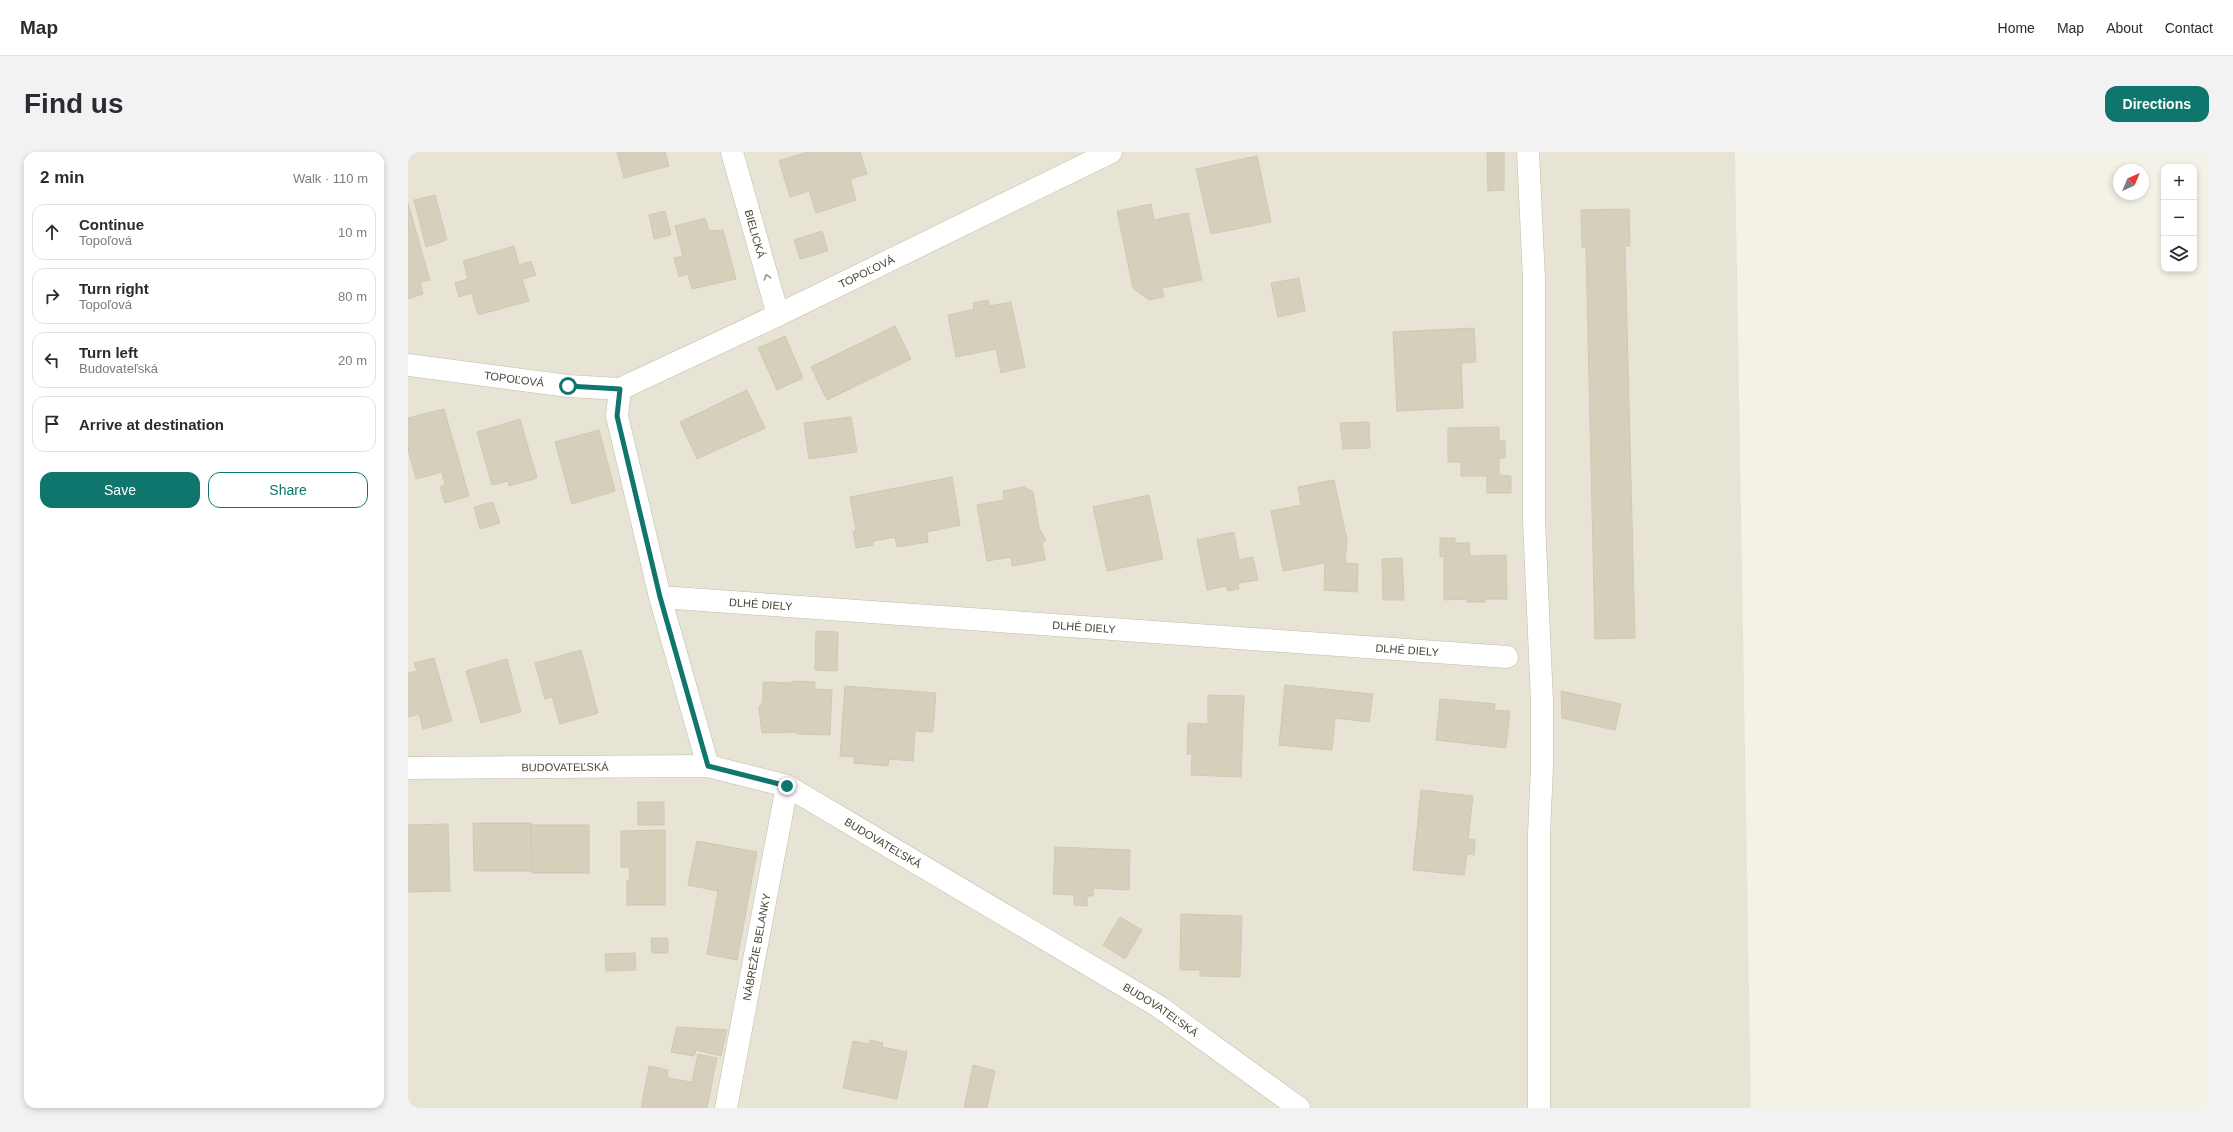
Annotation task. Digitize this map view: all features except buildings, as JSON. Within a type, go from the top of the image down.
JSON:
[{"type":"street","name":"BIELICKÁ","points":[[732,152],[778,315]]},
{"type":"street","name":"TOPOĽOVÁ","points":[[408,365],[568,386],[620,389],[778,315],[1111,152]]},
{"type":"street","points":[[1528,152],[1534,279],[1534,520],[1542,709],[1542,766],[1539,834],[1539,1108]]},
{"type":"street","points":[[620,389],[617,416],[660,597],[708,766]]},
{"type":"street","name":"DLHÉ DIELY","points":[[660,597],[1507,657]]},
{"type":"street","name":"BUDOVATEĽSKÁ","points":[[408,768],[708,766],[787,786],[1158,1006],[1299,1108]]},
{"type":"street","name":"NÁBREŽIE BELANKY","points":[[726,1108],[787,786]]},
{"type":"shaded area","points":[[408,152],[1735,152],[1751,1108],[408,1108]]},
{"type":"route","points":[[568,386],[620,389],[617,416],[660,597],[708,766],[787,786]]}]
